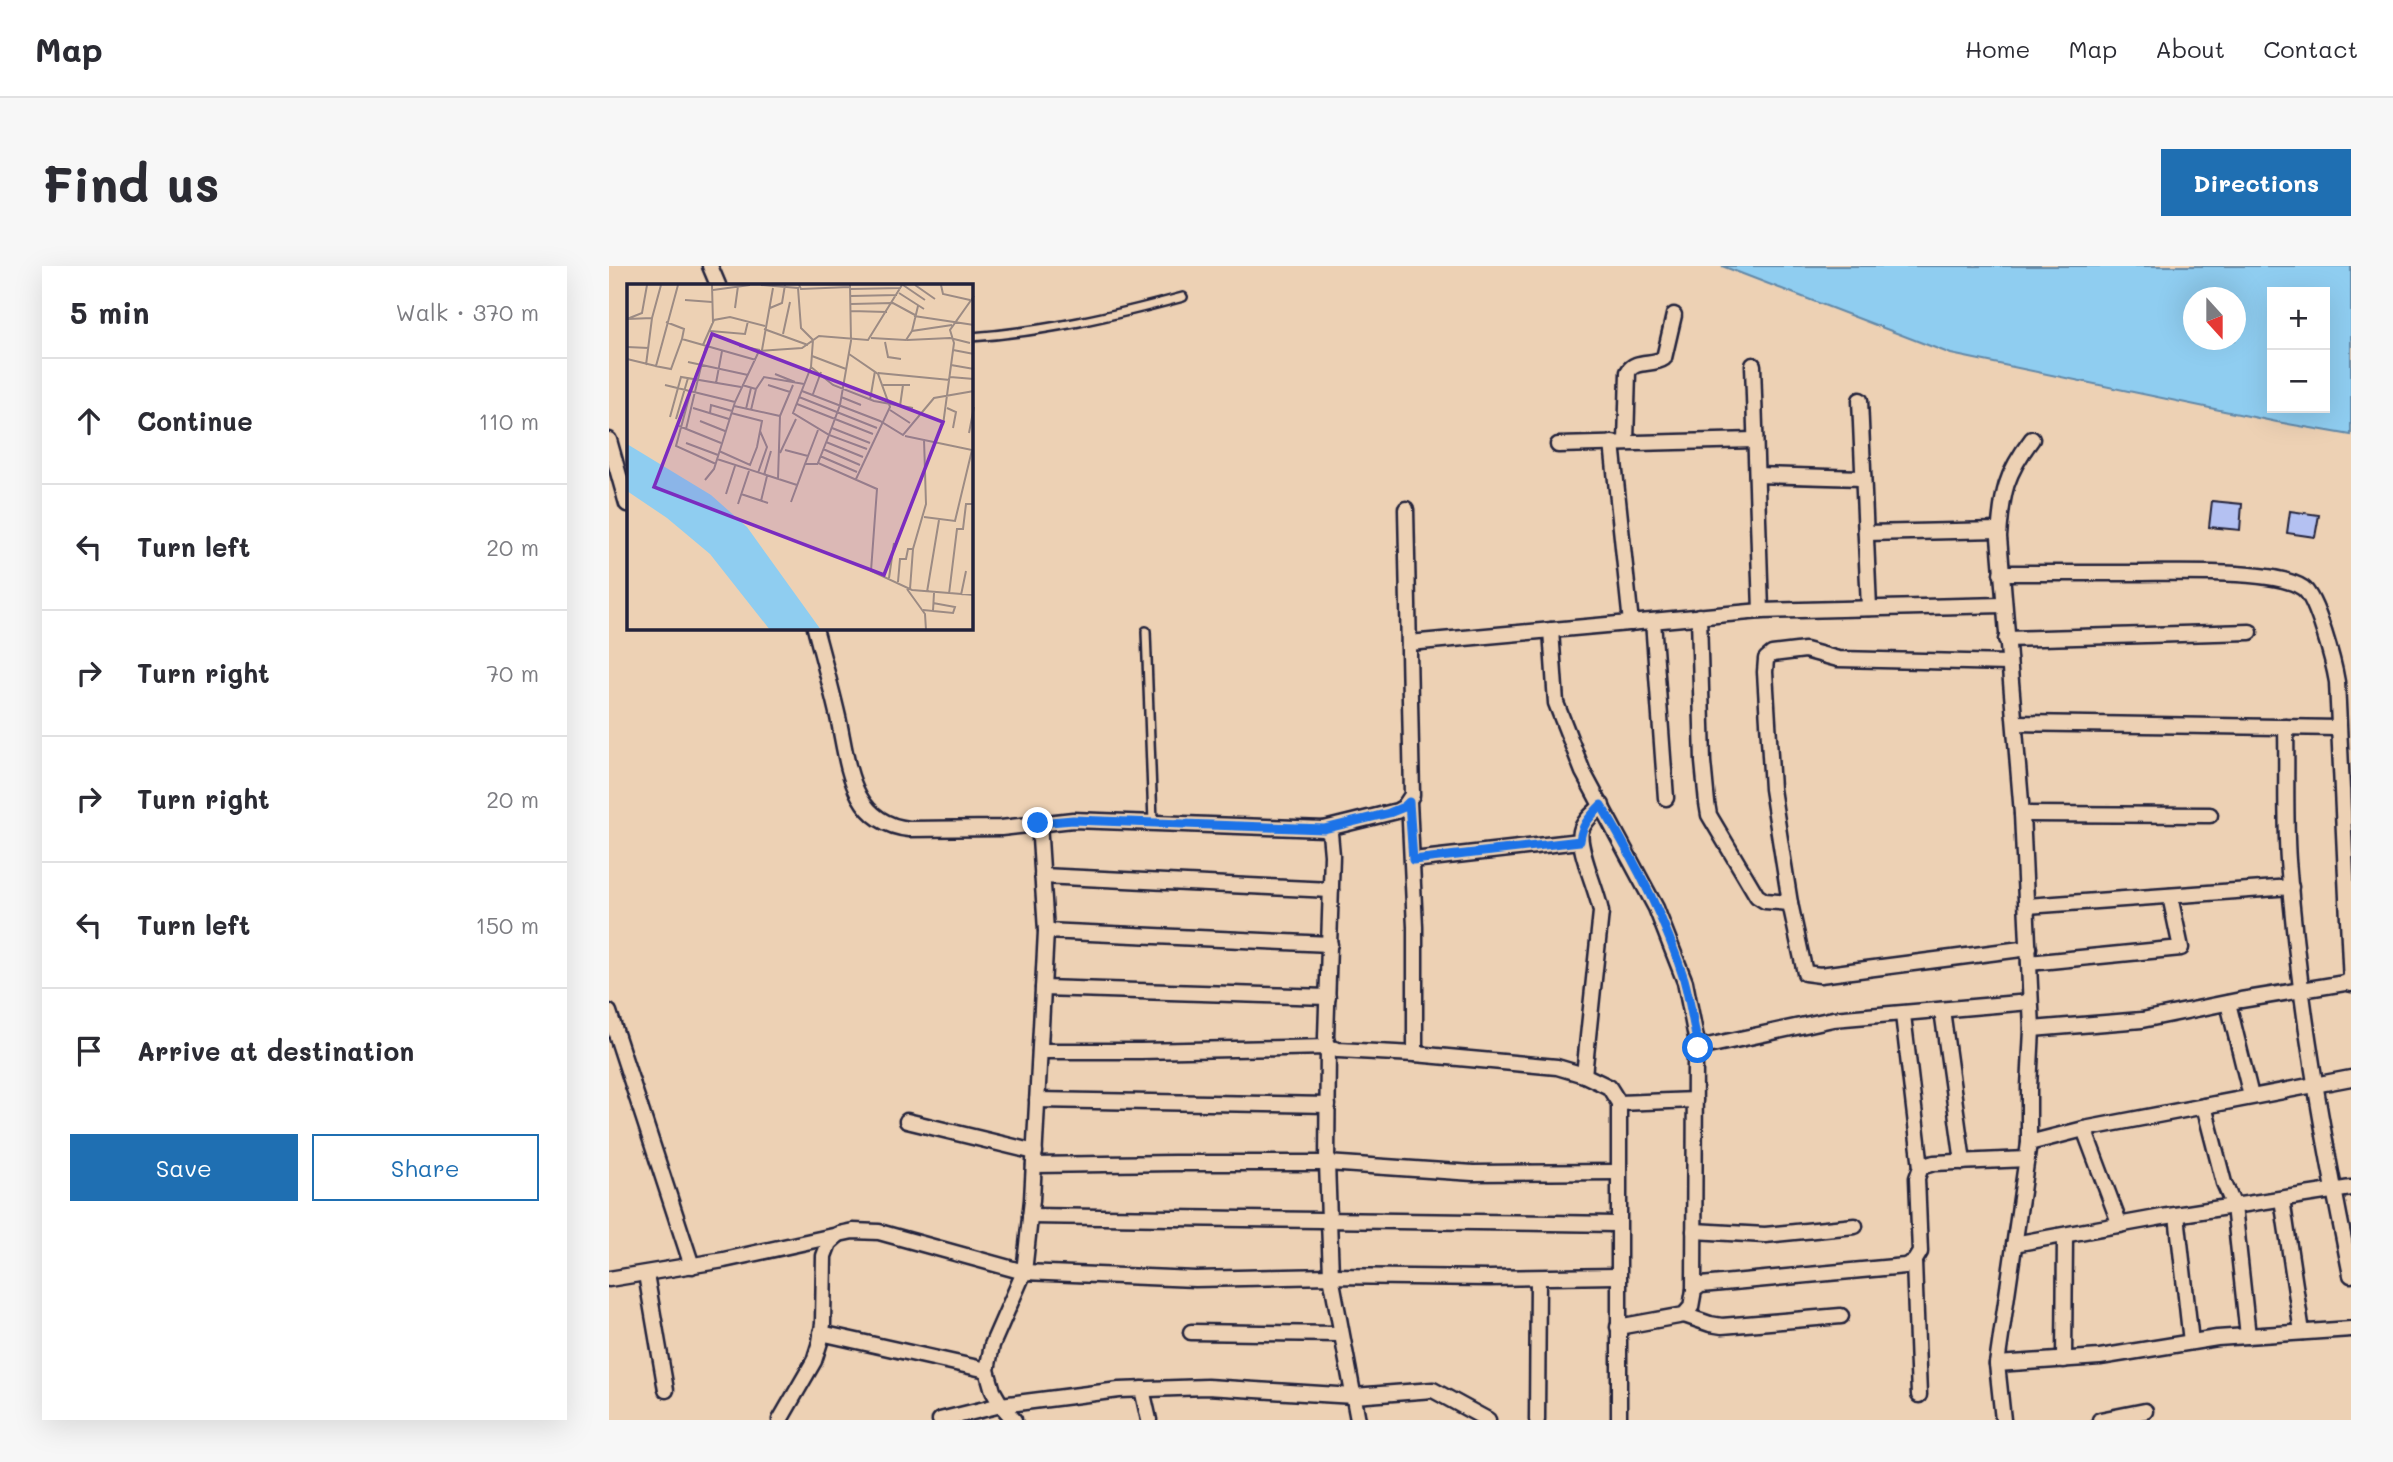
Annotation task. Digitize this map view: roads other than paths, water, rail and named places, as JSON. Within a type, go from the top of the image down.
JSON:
[{"type":"street","points":[[710,266],[718,284]]},
{"type":"street","points":[[1631,622],[1619,443],[1628,372],[1635,365],[1657,362],[1664,358],[1674,315]]},
{"type":"street","points":[[1753,365],[1761,611]]},
{"type":"street","points":[[1860,400],[1869,608]]},
{"type":"street","points":[[1558,445],[1755,439]]},
{"type":"street","points":[[2003,1420],[1997,1364],[2029,1143],[2032,1029],[2016,723],[2003,605],[1999,530],[2000,506],[2005,485],[2016,461],[2032,439]]},
{"type":"street","points":[[609,440],[627,505]]},
{"type":"street","points":[[1757,475],[1862,478]]},
{"type":"street","points":[[816,630],[849,772],[863,803],[873,815],[897,828],[1001,828],[1073,820],[1324,829],[1389,813],[1404,807],[1412,795],[1406,509]]},
{"type":"street","points":[[1865,533],[1999,530]]},
{"type":"street","points":[[2001,572],[2231,574],[2294,583],[2305,589],[2312,601],[2335,664],[2351,982],[2142,1020],[2032,1029]]},
{"type":"street","points":[[1409,643],[1761,611],[2003,605]]},
{"type":"street","points":[[1699,616],[1703,762],[1709,814],[1757,896],[1765,901],[1790,903]]},
{"type":"street","points":[[1653,621],[1666,798]]},
{"type":"street","points":[[1551,630],[1556,703],[1583,772],[1656,908],[1685,982],[1698,1048],[1695,1055],[1694,1290],[1691,1307],[1684,1315]]},
{"type":"street","points":[[2006,639],[2250,632]]},
{"type":"street","points":[[2009,663],[1838,659],[1805,650],[1772,654],[1766,659],[1772,789],[1790,903],[1805,973],[1810,975],[2029,955],[2181,948],[2170,895]]},
{"type":"street","points":[[2016,723],[2338,727]]},
{"type":"street","points":[[2286,727],[2288,858],[2301,990],[2314,1085],[2351,1275]]},
{"type":"street","points":[[1409,802],[1413,860],[1415,1054]]},
{"type":"street","points":[[1584,1075],[1601,912],[1580,841],[1586,820],[1601,805]]},
{"type":"street","points":[[2022,814],[2210,815]]},
{"type":"street","points":[[1014,1420],[993,1391],[988,1370],[992,1345],[1024,1272],[1030,1216],[1046,932],[1038,823]]},
{"type":"street","points":[[1324,829],[1330,834],[1332,855],[1326,1037],[1331,1276],[1358,1420]]},
{"type":"street","points":[[1413,860],[1580,841]]},
{"type":"street","points":[[1042,877],[1331,890]]},
{"type":"street","points":[[2027,906],[2291,887]]},
{"type":"street","points":[[1046,932],[1330,944]]},
{"type":"street","points":[[1043,988],[1328,997]]},
{"type":"street","points":[[1698,1048],[1803,1024],[2030,1002]]},
{"type":"street","points":[[2228,1003],[2251,1097]]},
{"type":"street","points":[[1942,1010],[1963,1162]]},
{"type":"street","points":[[609,1012],[692,1266]]},
{"type":"street","points":[[1903,1015],[1921,1167],[1917,1178],[1920,1252],[1914,1262],[1919,1395]]},
{"type":"street","points":[[1040,1051],[1328,1047],[1556,1068],[1584,1075],[1609,1087],[1619,1103],[1619,1420]]},
{"type":"street","points":[[2029,1143],[2084,1129],[2351,1078]]},
{"type":"street","points":[[1037,1100],[1328,1105]]},
{"type":"street","points":[[1619,1103],[1695,1100]]},
{"type":"street","points":[[2204,1106],[2224,1183],[2234,1206],[2248,1336]]},
{"type":"street","points":[[907,1121],[1034,1158],[1327,1163],[1473,1173],[1617,1172]]},
{"type":"street","points":[[2084,1129],[2120,1225]]},
{"type":"street","points":[[1921,1167],[1934,1163],[2027,1159]]},
{"type":"street","points":[[2014,1244],[2351,1188]]},
{"type":"street","points":[[2283,1199],[2302,1332]]},
{"type":"street","points":[[2177,1215],[2191,1342]]},
{"type":"street","points":[[1030,1216],[1618,1224]]},
{"type":"street","points":[[1694,1231],[1766,1235],[1855,1226]]},
{"type":"street","points":[[609,1279],[692,1266],[853,1231],[879,1232],[1024,1272],[1195,1279],[1617,1276]]},
{"type":"street","points":[[780,1420],[814,1361],[821,1333],[824,1256],[828,1243],[839,1234]]},
{"type":"street","points":[[2064,1360],[2065,1235]]},
{"type":"street","points":[[1694,1290],[1710,1283],[1905,1266],[1914,1262]]},
{"type":"street","points":[[646,1274],[666,1390]]},
{"type":"street","points":[[1537,1420],[1538,1278]]},
{"type":"street","points":[[1618,1327],[1684,1315],[1722,1326],[1841,1316]]},
{"type":"street","points":[[1997,1364],[2101,1357],[2191,1342],[2351,1329]]},
{"type":"street","points":[[1191,1332],[1341,1334]]},
{"type":"street","points":[[821,1333],[988,1370]]},
{"type":"street","points":[[940,1420],[1001,1405],[1119,1390],[1206,1387],[1354,1396],[1433,1390],[1488,1420]]},
{"type":"street","points":[[1142,1389],[1149,1420]]},
{"type":"street","points":[[2100,1420],[2145,1411]]},
{"type":"lane","points":[[973,337],[1064,326],[1182,298]]},
{"type":"lane","points":[[1146,631],[1153,822]]},
{"type":"water","points":[[1722,266],[2351,266],[2351,435],[1951,354]]}]
